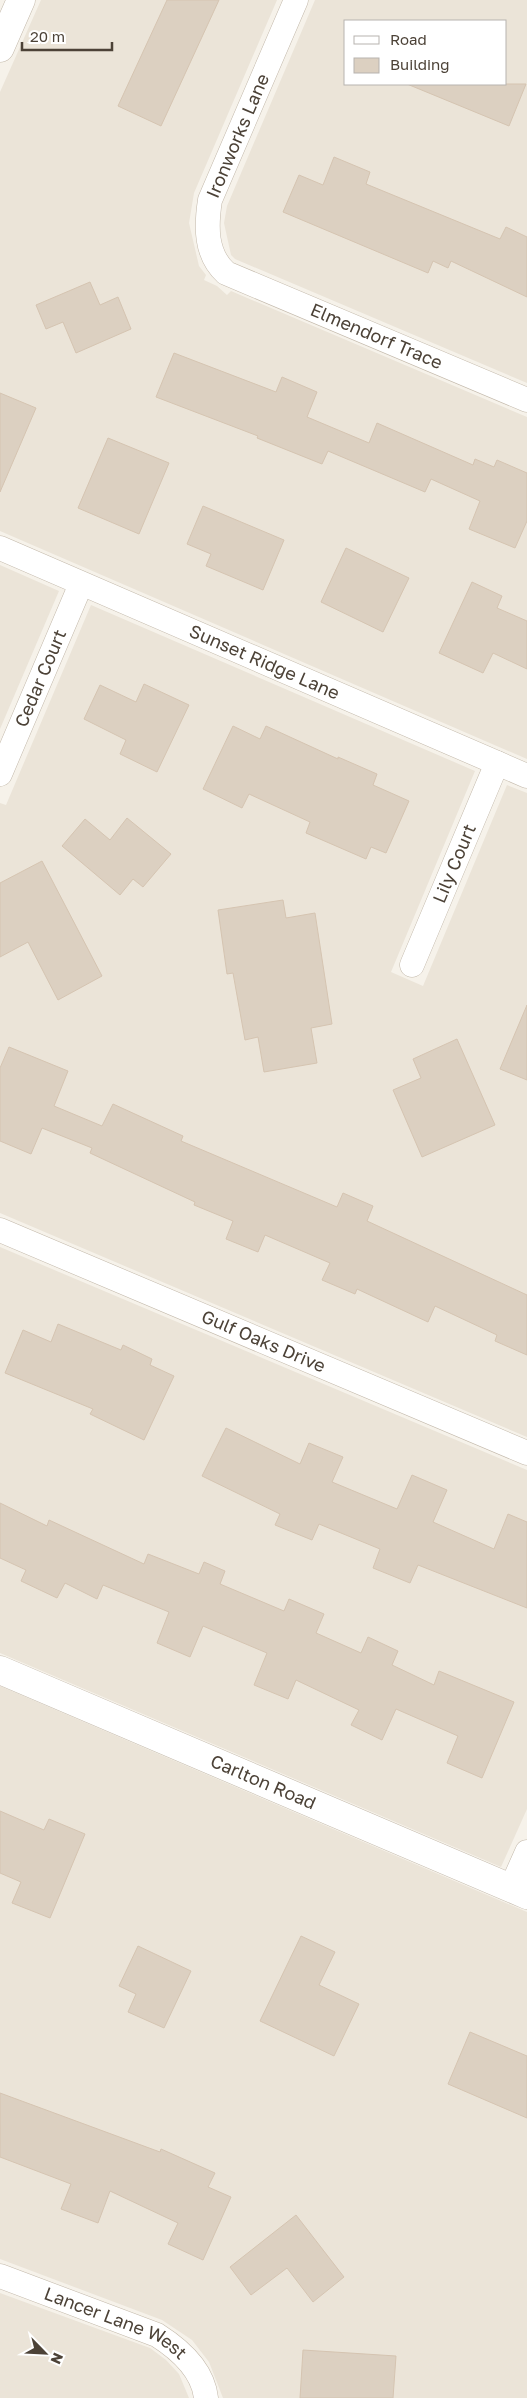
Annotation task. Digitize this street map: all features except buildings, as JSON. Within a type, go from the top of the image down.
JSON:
[{"type":"street","points":[[0,48],[21,0]]},
{"type":"street","name":"Ironworks Lane","points":[[226,273],[216,263],[210,245],[206,222],[210,200],[296,0]]},
{"type":"street","name":"Elmendorf Trace","points":[[226,273],[527,400]]},
{"type":"street","name":"Sunset Ridge Lane","points":[[0,548],[527,776]]},
{"type":"street","name":"Cedar Court","points":[[0,774],[81,584]]},
{"type":"street","name":"Lily Court","points":[[412,965],[496,763]]},
{"type":"street","name":"Gulf Oaks Drive","points":[[0,1230],[527,1453]]},
{"type":"street","name":"Carlton Road","points":[[0,1670],[519,1892]]},
{"type":"street","points":[[519,1892],[527,1852]]},
{"type":"street","name":"Lancer Lane West","points":[[0,2276],[157,2335],[178,2348],[194,2368],[206,2398]]},
{"type":"shaded area","points":[[41,0],[277,0],[194,193],[189,223],[199,266],[206,275],[204,280],[217,286],[227,295],[231,291],[527,417],[527,759],[0,531],[0,92]]},
{"type":"shaded area","points":[[315,0],[527,0],[527,383],[235,259],[231,255],[224,223],[227,206]]},
{"type":"shaded area","points":[[0,565],[59,591],[0,729]]},
{"type":"shaded area","points":[[91,605],[475,771],[391,972],[423,986],[507,785],[527,793],[527,1437],[0,1213],[0,803],[6,805]]},
{"type":"shaded area","points":[[0,1247],[527,1470],[527,1809],[501,1867],[0,1653]]},
{"type":"shaded area","points":[[0,1686],[527,1912],[527,2398],[223,2398],[209,2362],[192,2340],[162,2320],[0,2259]]},
{"type":"shaded area","points":[[0,2293],[150,2348],[166,2360],[179,2374],[189,2398],[0,2398]]}]
